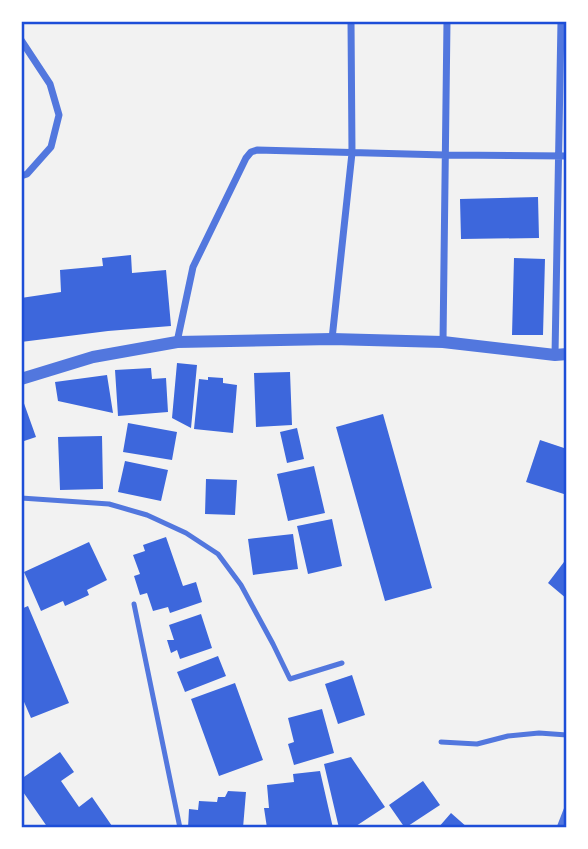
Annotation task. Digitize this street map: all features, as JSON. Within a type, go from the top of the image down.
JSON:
[{"type":"street","points":[[332,339],[352,153],[351,21]]},
{"type":"street","points":[[443,342],[447,21]]},
{"type":"street","points":[[21,379],[93,357],[177,342],[332,339],[443,342],[561,355],[561,21]]},
{"type":"street","points":[[21,40],[50,84],[58,115],[51,147],[27,174],[21,176]]},
{"type":"street","points":[[177,342],[194,267],[251,152],[563,156]]},
{"type":"street","points":[[561,828],[567,810]]},
{"type":"lane","points":[[21,498],[109,504],[147,515],[186,533],[218,554],[241,585],[290,679],[342,663]]},
{"type":"lane","points":[[134,604],[180,828]]},
{"type":"lane","points":[[441,742],[477,744],[508,736],[539,733],[567,735]]},
{"type":"building","points":[[538,197],[539,238],[461,239],[460,199]]},
{"type":"building","points":[[131,255],[132,273],[166,270],[171,326],[21,342],[21,298],[61,292],[60,270],[103,266],[102,258]]},
{"type":"building","points":[[514,258],[545,259],[543,335],[512,335]]},
{"type":"building","points":[[177,363],[197,365],[191,428],[172,418]]},
{"type":"building","points":[[151,368],[152,379],[166,378],[168,412],[118,416],[115,370]]},
{"type":"building","points":[[290,372],[292,425],[256,427],[254,373]]},
{"type":"building","points":[[107,375],[113,413],[58,401],[55,382]]},
{"type":"building","points":[[208,377],[223,378],[223,383],[237,385],[233,433],[194,429],[199,379],[208,380]]},
{"type":"building","points":[[21,395],[36,437],[21,442]]},
{"type":"building","points":[[383,414],[432,588],[385,601],[336,427]]},
{"type":"building","points":[[128,423],[177,432],[172,460],[123,452]]},
{"type":"building","points":[[297,428],[304,459],[287,463],[280,432]]},
{"type":"building","points":[[102,436],[103,489],[60,490],[58,437]]},
{"type":"building","points":[[540,440],[567,449],[567,495],[526,482]]},
{"type":"building","points":[[125,461],[168,470],[161,501],[118,492]]},
{"type":"building","points":[[314,466],[325,513],[288,521],[277,474]]},
{"type":"building","points":[[206,479],[237,480],[235,515],[205,514]]},
{"type":"building","points":[[332,519],[342,566],[308,574],[297,526]]},
{"type":"building","points":[[293,534],[298,569],[253,575],[248,539]]},
{"type":"building","points":[[166,537],[183,586],[196,582],[202,602],[170,613],[168,607],[153,611],[147,593],[140,595],[134,576],[140,574],[133,555],[145,551],[143,545]]},
{"type":"building","points":[[89,542],[107,580],[87,590],[89,595],[65,606],[63,601],[41,611],[24,572]]},
{"type":"building","points":[[567,558],[567,599],[548,583]]},
{"type":"building","points":[[28,606],[69,703],[31,718],[21,695],[21,609]]},
{"type":"building","points":[[201,614],[212,648],[180,659],[177,650],[171,653],[167,640],[174,640],[169,625]]},
{"type":"building","points":[[218,656],[226,676],[185,692],[177,672]]},
{"type":"building","points":[[352,675],[365,715],[338,724],[325,684]]},
{"type":"building","points":[[235,683],[263,760],[219,776],[191,699]]},
{"type":"building","points":[[322,709],[334,753],[294,765],[288,744],[294,742],[288,718]]},
{"type":"building","points":[[60,752],[74,772],[61,781],[79,807],[92,797],[112,826],[48,828],[21,789],[21,779]]},
{"type":"building","points":[[351,757],[385,807],[353,828],[339,828],[324,764]]},
{"type":"building","points":[[320,771],[333,828],[267,828],[264,808],[269,808],[267,785],[294,782],[293,774]]},
{"type":"building","points":[[423,781],[440,805],[405,828],[389,805]]},
{"type":"building","points":[[228,791],[246,792],[243,828],[188,828],[189,809],[198,810],[199,801],[217,802],[218,797],[225,797]]},
{"type":"building","points":[[451,813],[468,828],[438,828]]}]
